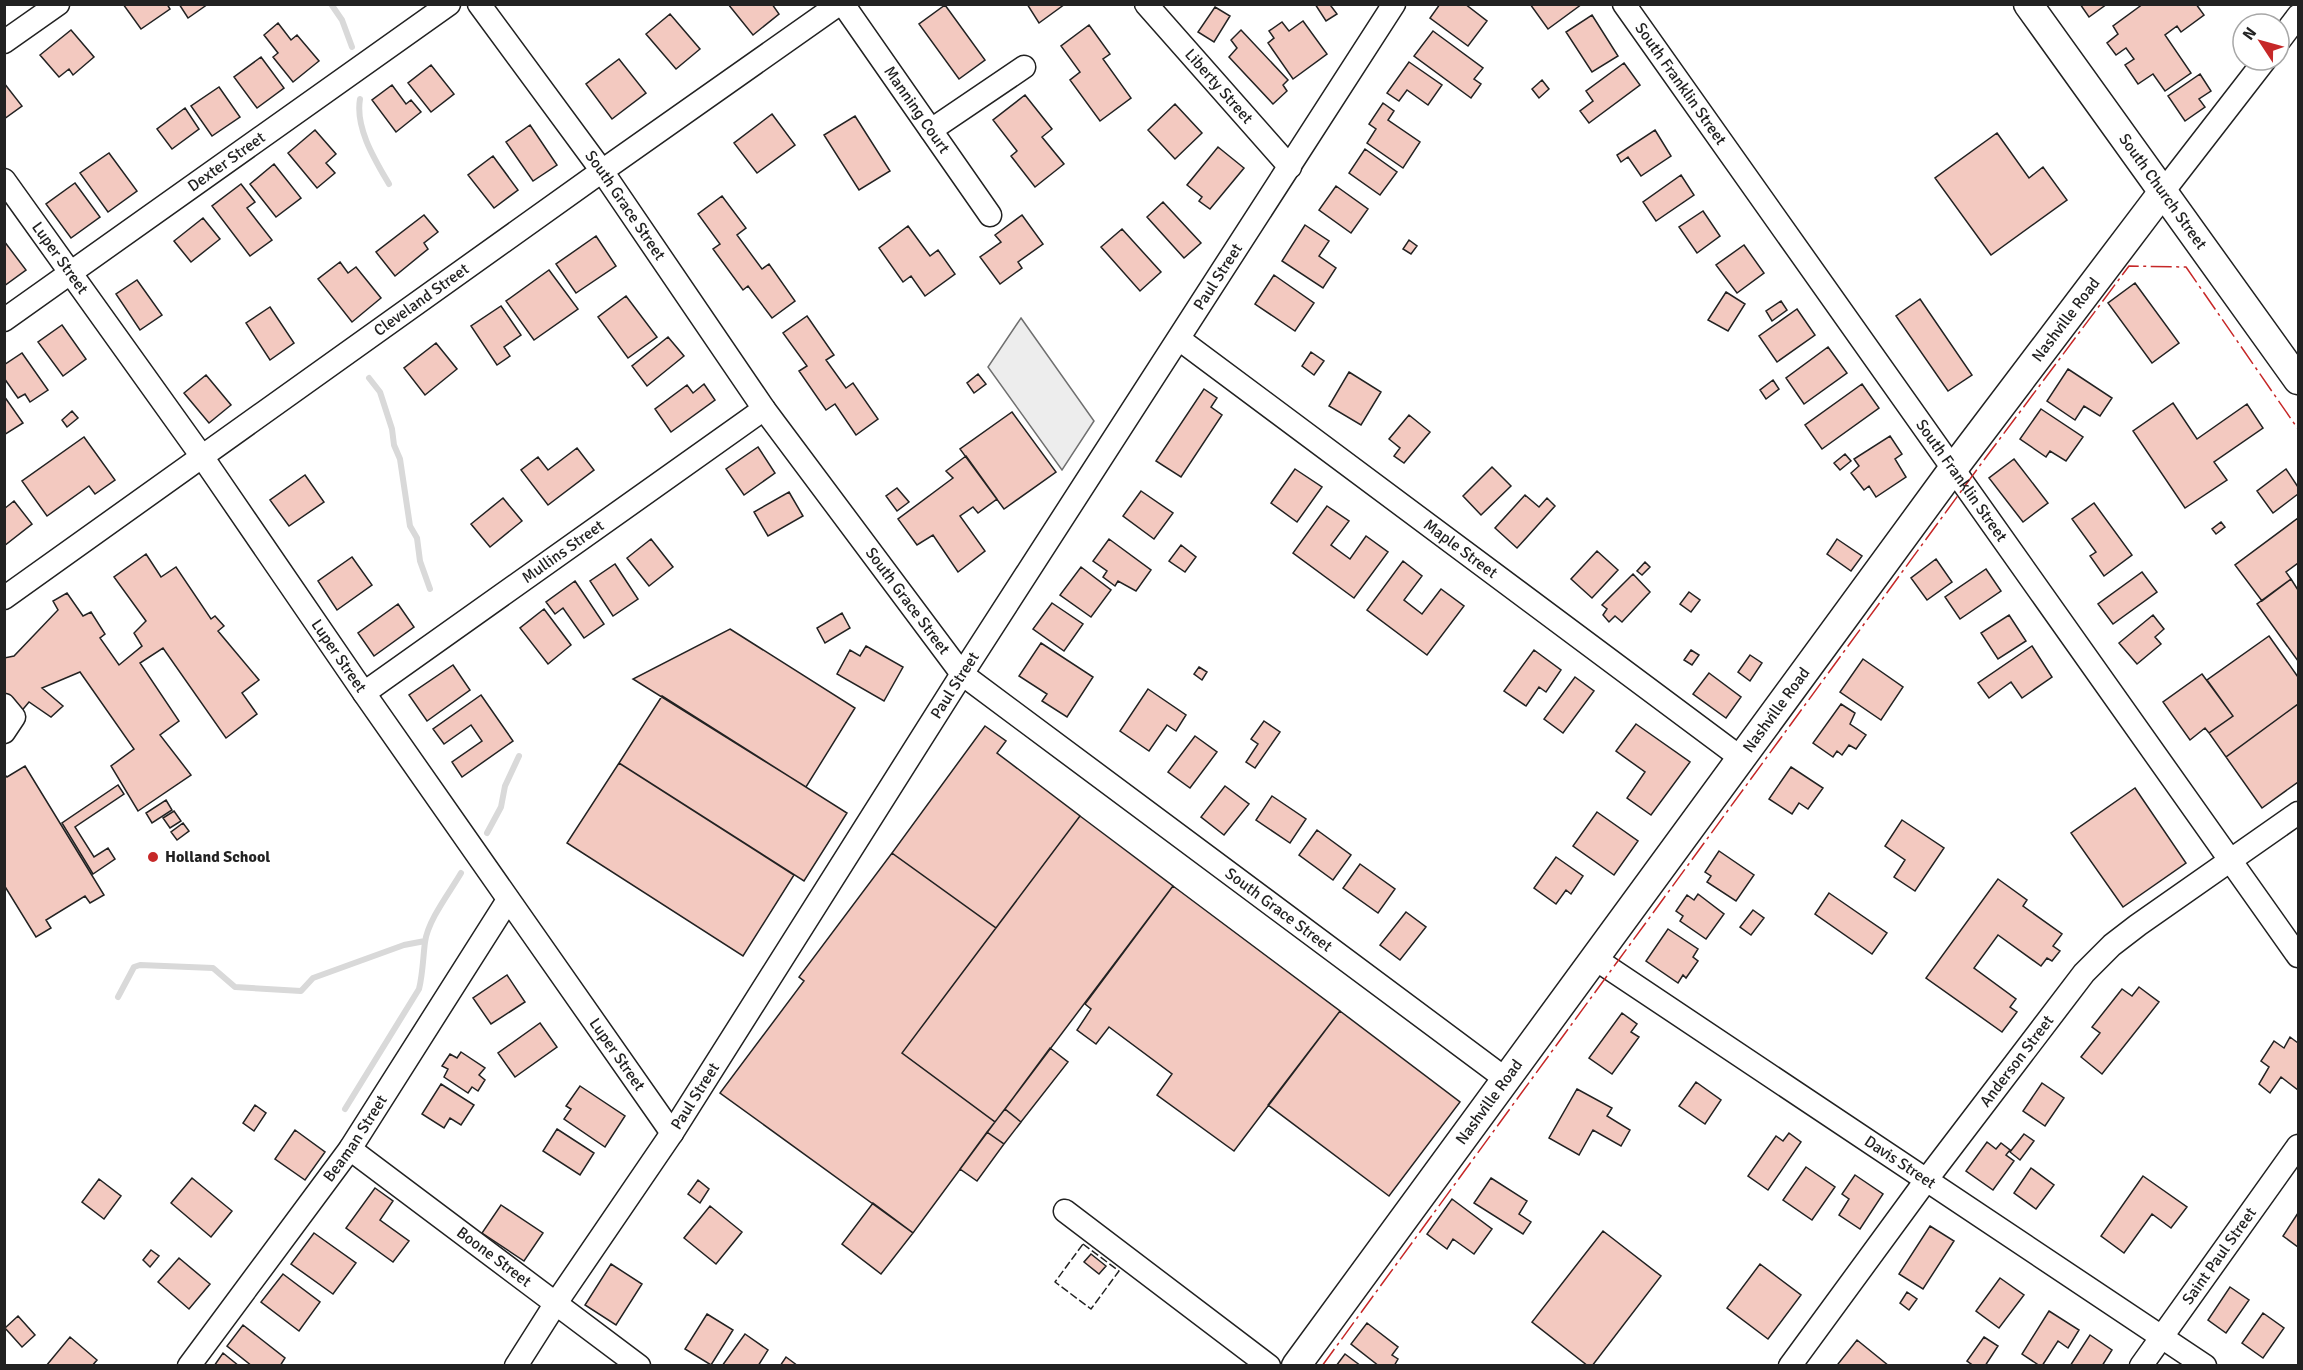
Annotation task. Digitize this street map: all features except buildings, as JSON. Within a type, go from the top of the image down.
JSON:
[{"type":"main road","name":"South Church Street","points":[[2028,4],[2298,380]]},
{"type":"main road","name":"Nashville Road","points":[[1296,1365],[1953,469],[2163,193]]},
{"type":"street","points":[[4,42],[58,4]]},
{"type":"street","name":"Dexter Street","points":[[4,320],[449,4]]},
{"type":"street","name":"South Grace Street","points":[[479,4],[602,171],[764,409],[962,674],[1506,1080]]},
{"type":"street","name":"Cleveland Street","points":[[4,598],[602,171],[841,4]]},
{"type":"street","name":"Manning Court","points":[[841,4],[990,215]]},
{"type":"street","name":"Liberty Street","points":[[1146,4],[1290,167]]},
{"type":"street","name":"Paul Street","points":[[516,1365],[672,1133],[962,674],[1394,4]]},
{"type":"street","name":"South Franklin Street","points":[[1624,4],[2298,956]]},
{"type":"street","points":[[931,130],[1024,68]]},
{"type":"street","name":"Nashville Road","points":[[2163,193],[2256,72]]},
{"type":"street","name":"Luper Street","points":[[4,180],[203,458],[364,693],[672,1133]]},
{"type":"street","name":"Maple Street","points":[[1179,339],[1741,758]]},
{"type":"street","name":"Mullins Street","points":[[364,693],[764,409]]},
{"type":"street","points":[[4,705],[14,717],[4,732]]},
{"type":"street","name":"Anderson Street","points":[[1790,1365],[2084,973],[2112,945],[2138,925],[2298,813]]},
{"type":"street","name":"Beaman Street","points":[[189,1365],[350,1149],[508,900]]},
{"type":"street","name":"Davis Street","points":[[1594,958],[2205,1365]]},
{"type":"street","name":"Saint Paul Street","points":[[2141,1365],[2298,1146]]},
{"type":"street","name":"Boone Street","points":[[350,1149],[639,1365]]},
{"type":"street","points":[[1065,1210],[1269,1365]]},
{"type":"shaded area","points":[[1021,318],[1094,421],[1062,470],[988,367]]},
{"type":"waterway","points":[[331,4],[342,20],[352,47]]},
{"type":"waterway","points":[[360,99],[359,110],[363,132],[389,184]]},
{"type":"waterway","points":[[369,378],[380,392],[392,429],[394,445],[400,459],[410,526],[417,538],[420,561],[430,589]]},
{"type":"waterway","points":[[487,833],[501,807],[505,786],[519,756]]},
{"type":"waterway","points":[[345,1109],[419,989],[427,933],[461,873]]},
{"type":"waterway","points":[[118,997],[134,967],[140,965],[213,968],[235,987],[301,991],[313,978],[404,945],[425,941]]},
{"type":"fence","points":[[1083,1244],[1119,1271],[1091,1309],[1055,1282],[1083,1244]]},
{"type":"power","points":[[1322,1366],[1981,464],[2129,266],[2186,267],[2298,429]]},
{"type":"place","name":"Holland School","points":[[153,857]]}]
